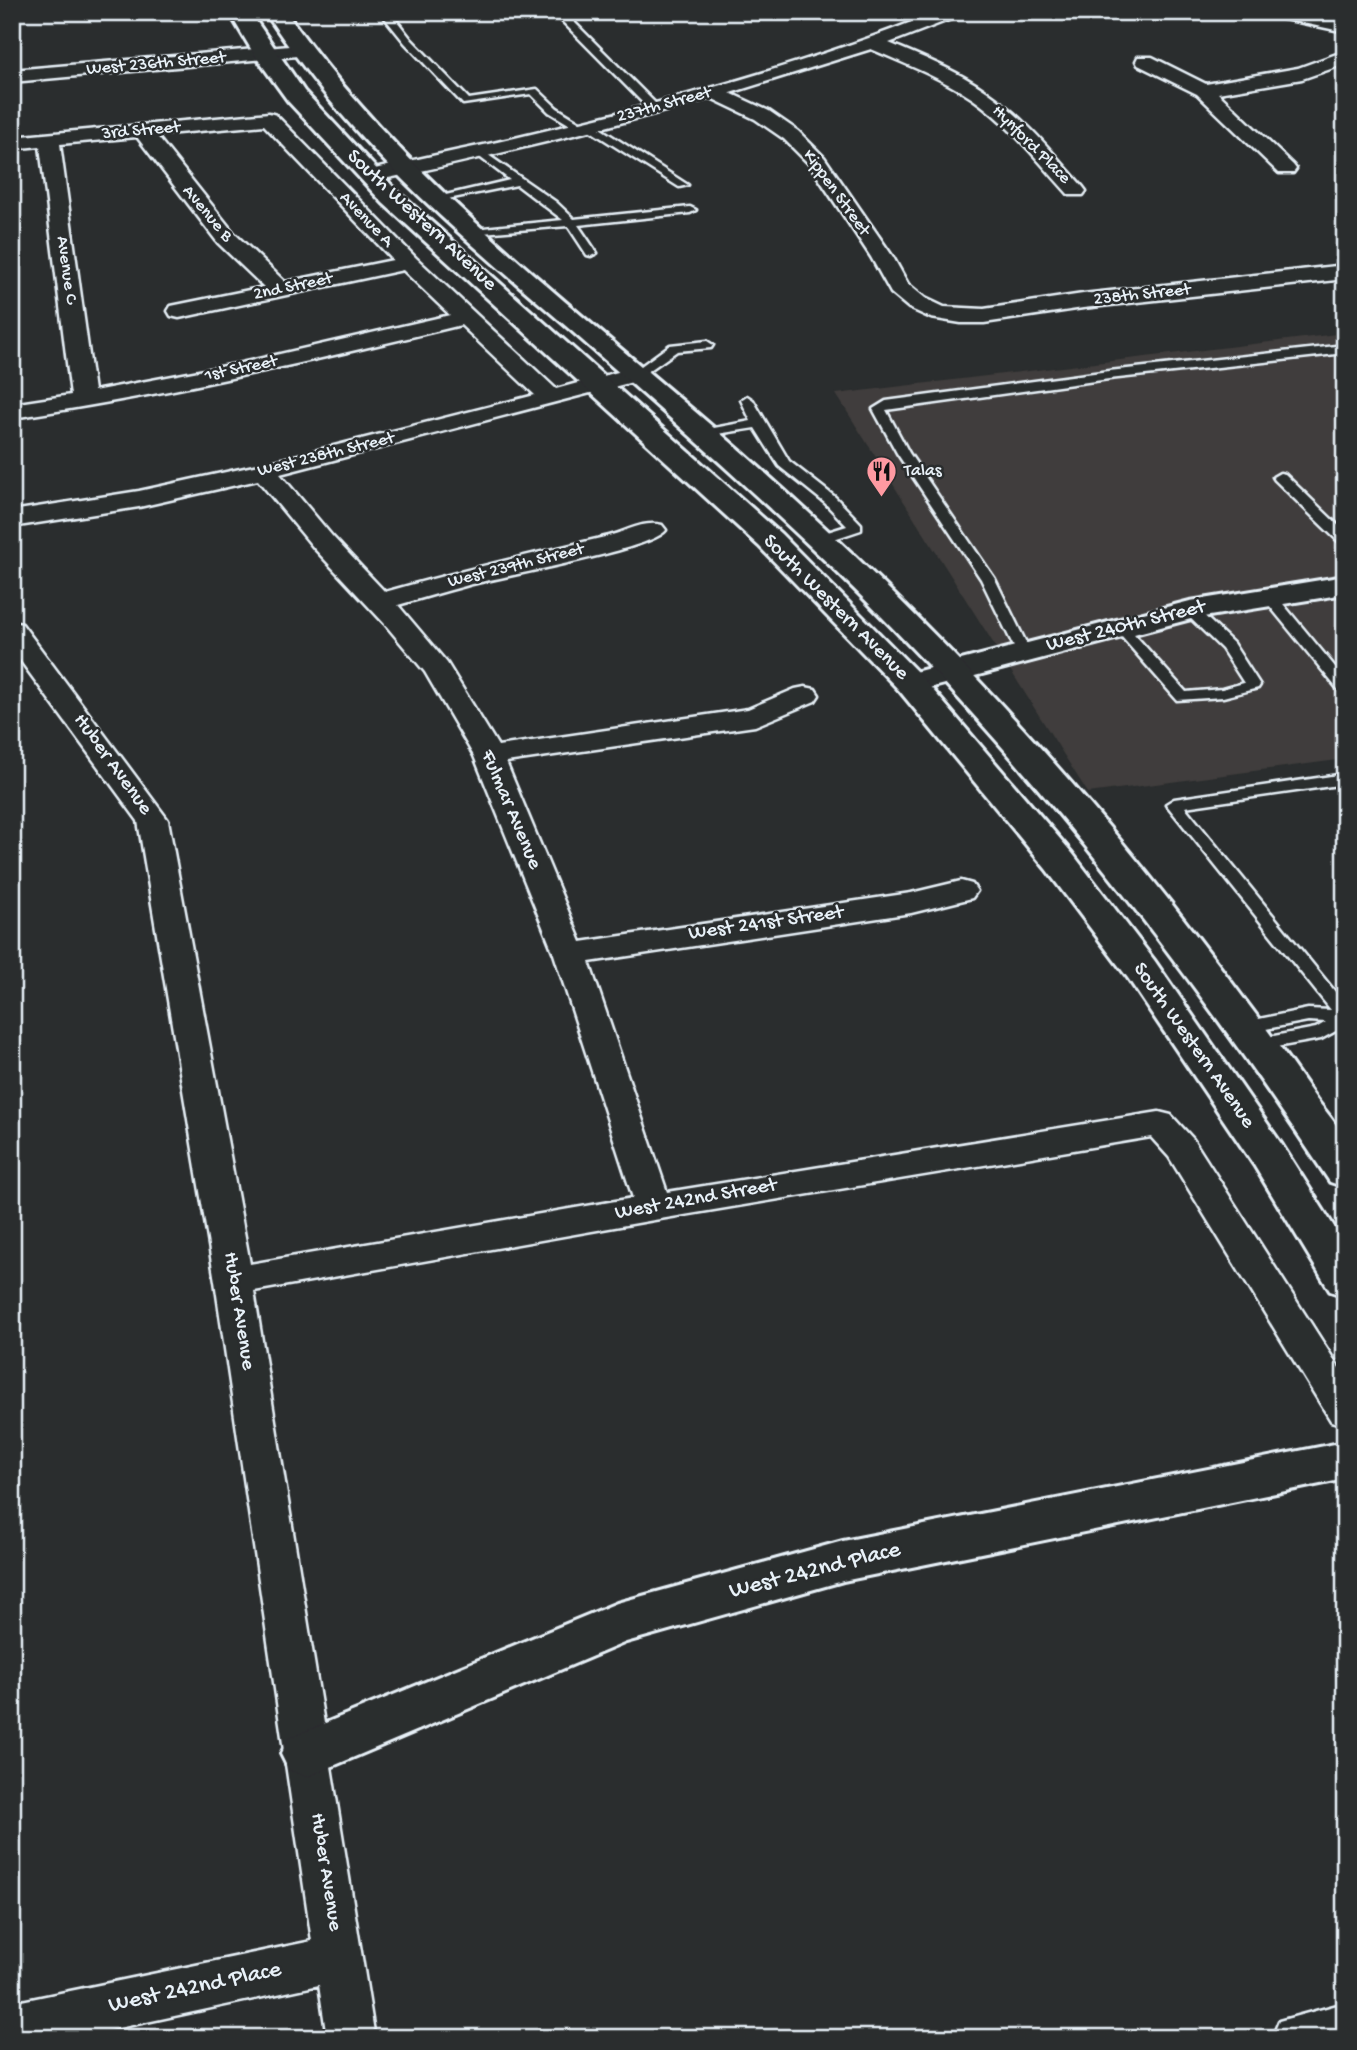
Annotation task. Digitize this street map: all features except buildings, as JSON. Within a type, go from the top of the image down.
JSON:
[{"type":"main road","name":"South Western Avenue","points":[[239,12],[296,96],[391,198],[770,540],[910,683],[1059,861],[1141,970],[1268,1155],[1345,1280]]},
{"type":"main road","name":"South Western Avenue","points":[[275,12],[336,96],[403,169],[820,539],[998,719],[1145,893],[1252,1035],[1345,1172]]},
{"type":"main road","name":"West 240th Street","points":[[910,683],[1191,610],[1345,585]]},
{"type":"main road","name":"West 242nd Place","points":[[307,1754],[617,1624],[843,1561],[1345,1460]]},
{"type":"street","name":"237th Street","points":[[370,176],[481,153],[714,92],[874,43],[953,12]]},
{"type":"street","points":[[1276,12],[1345,27]]},
{"type":"street","name":"Hynford Place","points":[[874,43],[944,75],[993,105],[1028,138],[1076,191]]},
{"type":"street","name":"West 236th Street","points":[[12,76],[301,51]]},
{"type":"street","points":[[1205,90],[1302,73],[1345,57]]},
{"type":"street","points":[[1145,61],[1205,90],[1286,169]]},
{"type":"street","name":"Kippen Street","points":[[714,92],[762,115],[790,135],[817,161],[882,257],[898,288],[917,303],[939,313]]},
{"type":"street","name":"3rd Street","points":[[12,143],[269,119]]},
{"type":"street","name":"Avenue A","points":[[269,119],[408,263],[552,398]]},
{"type":"street","name":"Avenue B","points":[[142,131],[226,238],[280,290]]},
{"type":"street","name":"Avenue C","points":[[51,139],[57,208],[84,401]]},
{"type":"street","name":"2nd Street","points":[[179,311],[408,263]]},
{"type":"street","name":"238th Street","points":[[939,313],[984,316],[1083,301],[1345,272]]},
{"type":"street","name":"1st Street","points":[[12,411],[84,401],[265,365],[468,317]]},
{"type":"street","name":"West 238th Street","points":[[12,519],[139,499],[264,471],[552,398],[636,373]]},
{"type":"street","name":"Fulmar Avenue","points":[[264,471],[323,542],[437,669],[489,756],[570,954],[654,1207]]},
{"type":"street","name":"West 239th Street","points":[[379,602],[459,579],[618,542],[653,530]]},
{"type":"street","name":"Huber Avenue","points":[[12,631],[153,820],[234,1281],[351,2038]]},
{"type":"street","points":[[489,756],[755,717],[805,695]]},
{"type":"street","name":"West 241st Street","points":[[570,954],[911,902],[961,891]]},
{"type":"street","name":"West 242nd Street","points":[[234,1281],[654,1207],[1158,1124],[1181,1148],[1345,1410]]},
{"type":"street","name":"West 242nd Place","points":[[12,2026],[338,1958]]},
{"type":"street","points":[[1296,2038],[1345,2026]]},
{"type":"lane","points":[[385,12],[408,41],[467,102],[533,91],[553,110],[585,126],[683,185]]},
{"type":"lane","points":[[558,12],[654,108]]},
{"type":"lane","points":[[481,153],[564,211],[591,253]]},
{"type":"lane","points":[[437,200],[519,181]]},
{"type":"lane","points":[[474,232],[690,210]]},
{"type":"lane","points":[[636,373],[674,348],[708,345]]},
{"type":"lane","points":[[1024,653],[988,579],[903,453],[879,409],[886,405],[1109,375],[1345,349]]},
{"type":"lane","points":[[747,400],[784,463],[830,500],[856,527],[820,539]]},
{"type":"lane","points":[[703,434],[759,423]]},
{"type":"lane","points":[[1280,477],[1345,540]]},
{"type":"lane","points":[[1269,596],[1345,689]]},
{"type":"lane","points":[[1121,628],[1182,697],[1223,693],[1253,685],[1228,646],[1191,610]]},
{"type":"lane","points":[[1252,1035],[1321,1033],[1345,1017],[1174,804],[1345,779]]},
{"type":"shaded area","points":[[1345,333],[1345,759],[1088,793],[836,394]]},
{"type":"place","name":"Talas","points":[[881,498]]}]
